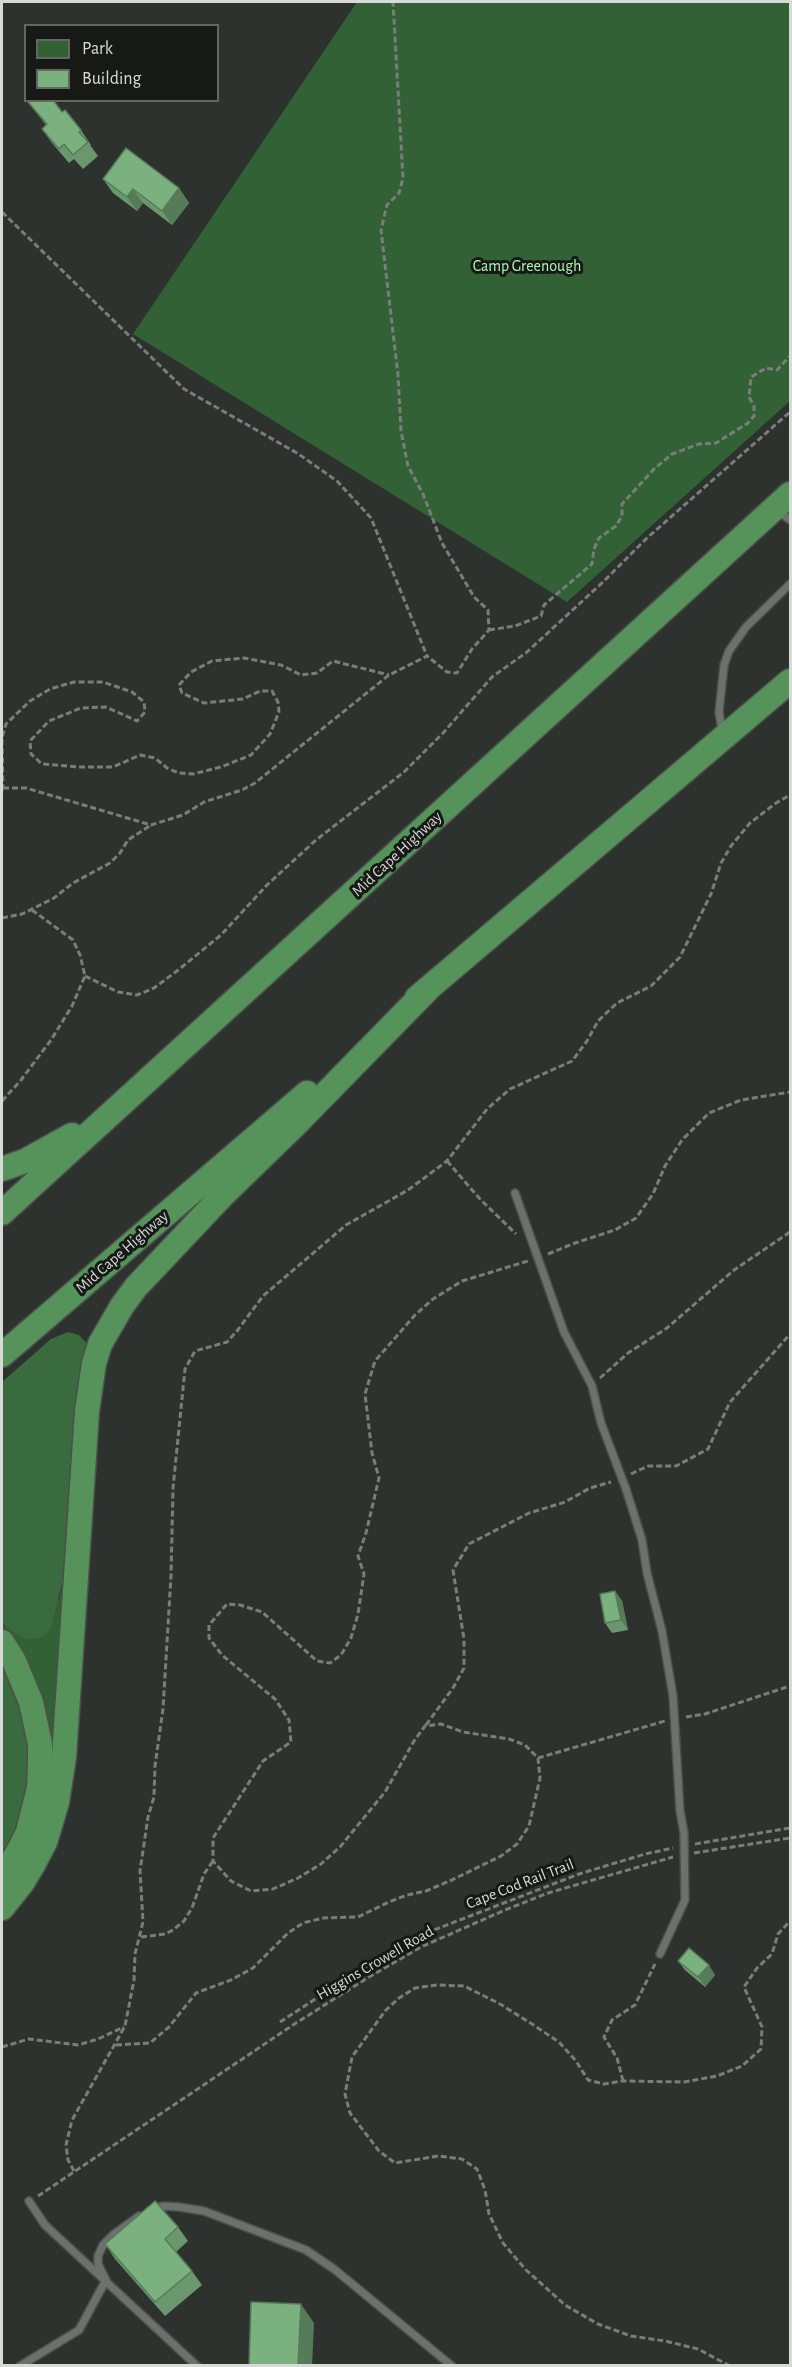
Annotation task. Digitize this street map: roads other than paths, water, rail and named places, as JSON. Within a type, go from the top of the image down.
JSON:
[{"type":"highway","name":"Mid Cape Highway","points":[[2,1213],[785,507]]},
{"type":"highway","name":"Mid Cape Highway","points":[[2,1355],[790,681]]},
{"type":"highway","points":[[2,1908],[22,1883],[45,1842],[62,1778],[87,1411],[94,1363],[100,1344],[136,1287],[222,1196],[429,988]]},
{"type":"highway","points":[[2,1170],[44,1151],[117,1107]]},
{"type":"highway","points":[[2,1642],[14,1661],[31,1702],[40,1744],[38,1796],[27,1832],[18,1852],[2,1877]]},
{"type":"lane","points":[[729,735],[722,724],[719,712],[724,665],[729,651],[746,627],[790,584]]},
{"type":"lane","points":[[515,1193],[564,1332],[592,1386],[601,1424],[622,1478],[642,1540],[647,1573],[662,1631],[675,1719],[685,1900],[660,1954]]},
{"type":"lane","points":[[29,2201],[45,2225],[197,2366]]},
{"type":"lane","points":[[106,2280],[98,2264],[98,2256],[103,2245],[127,2224],[163,2206],[204,2211],[306,2250],[334,2268],[452,2366]]},
{"type":"lane","points":[[20,2366],[79,2331],[106,2280]]},
{"type":"park label","name":"Camp Greenough","points":[[527,266]]}]
